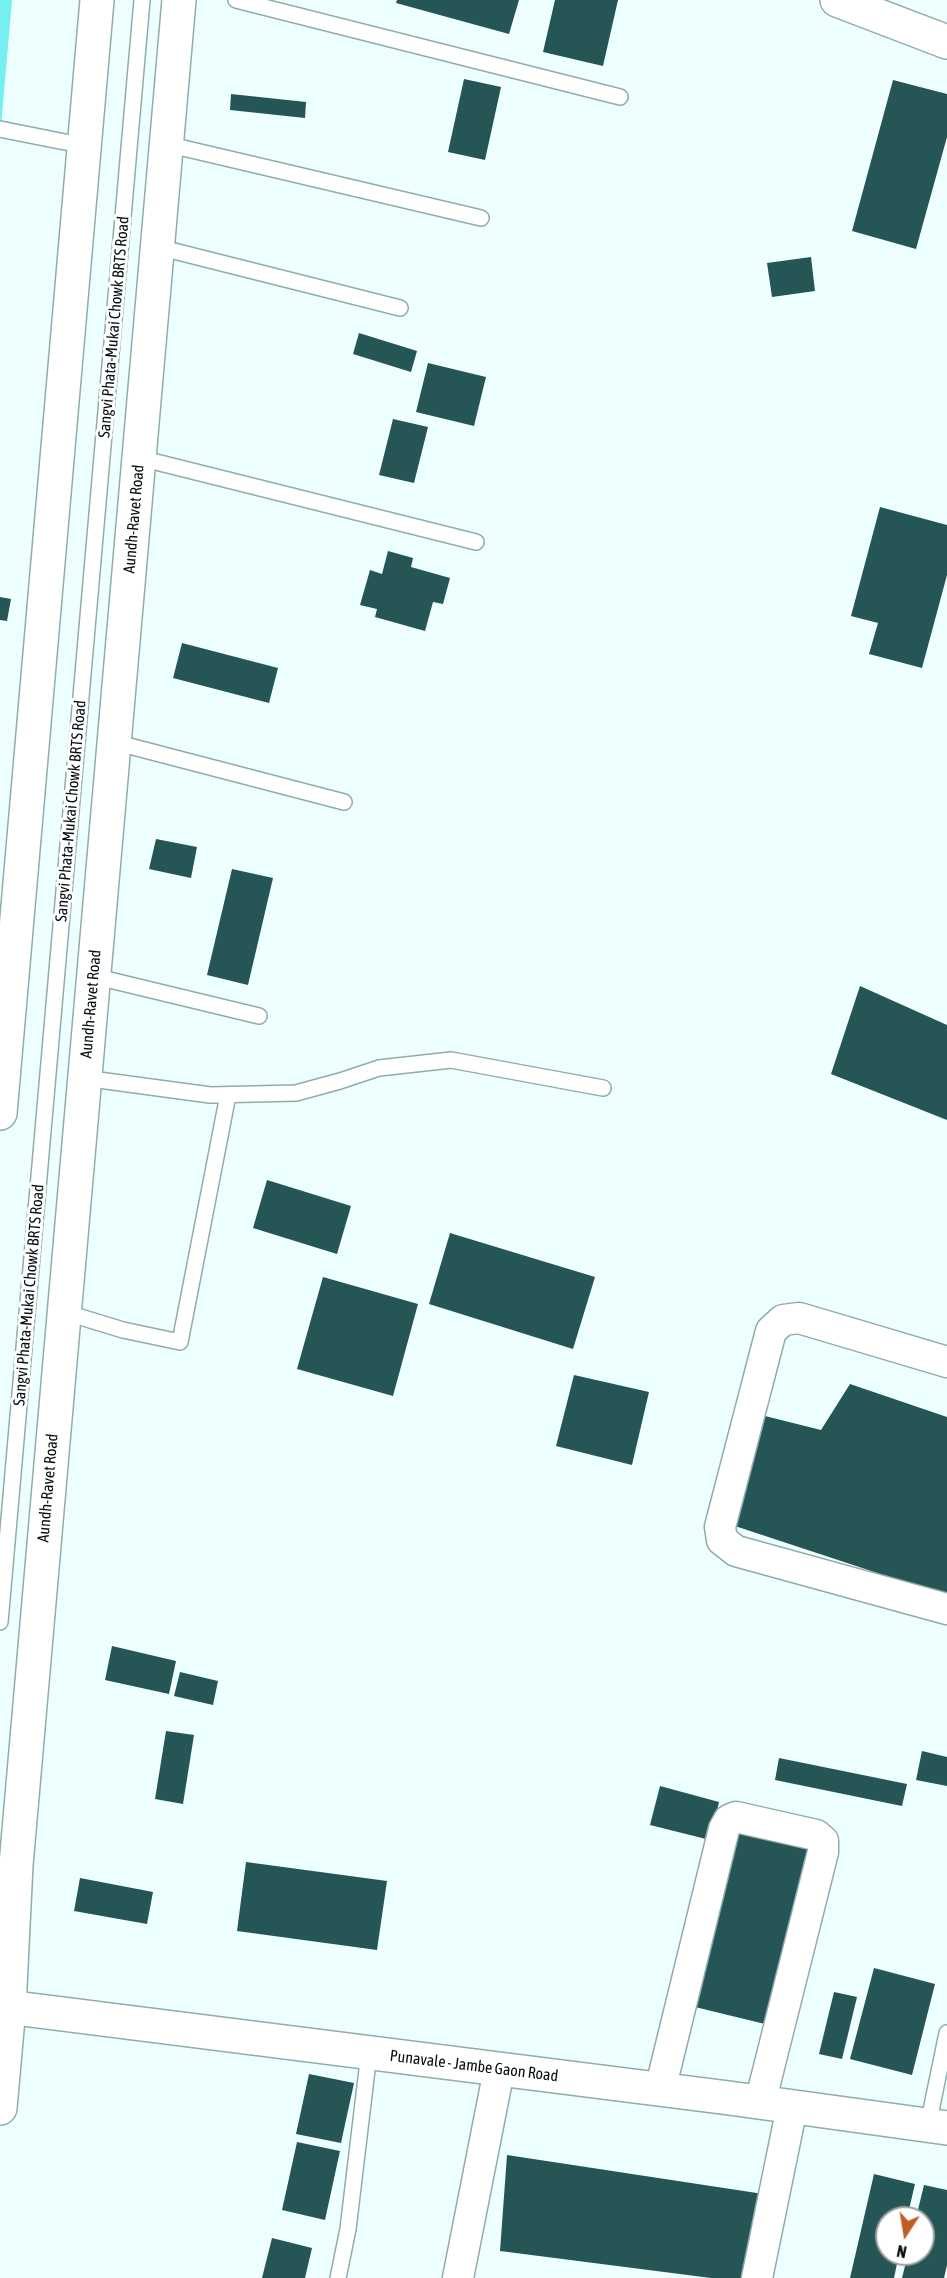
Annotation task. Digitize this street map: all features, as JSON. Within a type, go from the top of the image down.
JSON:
[{"type":"main road","points":[[0,1113],[10,888],[98,0]]},
{"type":"main road","name":"Aundh-Ravet Road","points":[[0,2108],[16,1865],[179,0]]},
{"type":"main road","points":[[837,0],[947,42]]},
{"type":"main road","name":"Punavale - Jambe Gaon Road","points":[[5,2007],[937,2127]]},
{"type":"street","points":[[947,1362],[799,1318],[783,1320],[771,1331],[720,1527],[722,1540],[736,1551],[947,1609]]},
{"type":"street","points":[[660,2090],[724,1829],[729,1820],[736,1816],[816,1835],[823,1841],[823,1852],[760,2103]]},
{"type":"street","points":[[458,2278],[499,2070]]},
{"type":"street","points":[[757,2278],[792,2107]]},
{"type":"lane","name":"Sangvi Phata-Mukai Chowk BRTS Road","points":[[0,1622],[142,0]]},
{"type":"lane","points":[[236,0],[620,97]]},
{"type":"lane","points":[[0,129],[85,146]]},
{"type":"lane","points":[[166,144],[481,218]]},
{"type":"lane","points":[[158,247],[400,308]]},
{"type":"lane","points":[[140,458],[476,542]]},
{"type":"lane","points":[[114,742],[344,802]]},
{"type":"lane","points":[[93,976],[259,1016]]},
{"type":"lane","points":[[84,1078],[210,1095],[296,1093],[379,1068],[451,1060],[603,1088]]},
{"type":"lane","points":[[64,1312],[123,1330],[180,1342],[228,1095]]},
{"type":"lane","points":[[0,1964],[5,2007]]},
{"type":"lane","points":[[937,2127],[947,2033]]},
{"type":"lane","points":[[338,2278],[348,2229],[369,2053]]},
{"type":"shaded area","points":[[0,0],[12,0],[0,138]]},
{"type":"building","points":[[397,0],[519,0],[509,34],[396,3]]},
{"type":"building","points":[[555,0],[618,0],[603,66],[543,52]]},
{"type":"building","points":[[464,79],[501,87],[485,160],[448,152]]},
{"type":"building","points":[[893,80],[947,94],[947,137],[916,249],[852,231]]},
{"type":"building","points":[[231,94],[306,102],[305,118],[230,110]]},
{"type":"building","points":[[811,257],[815,291],[772,297],[767,263]]},
{"type":"building","points":[[359,333],[417,351],[411,372],[353,354]]},
{"type":"building","points":[[428,363],[486,377],[474,426],[416,412]]},
{"type":"building","points":[[393,419],[428,427],[414,483],[379,475]]},
{"type":"building","points":[[880,507],[947,525],[947,575],[922,668],[869,654],[878,623],[851,616]]},
{"type":"building","points":[[388,551],[413,558],[411,567],[450,578],[443,604],[433,602],[425,631],[375,617],[377,609],[360,605],[370,570],[382,574]]},
{"type":"building","points":[[0,597],[11,599],[7,621],[0,620]]},
{"type":"building","points":[[182,643],[278,668],[269,703],[173,678]]},
{"type":"building","points":[[156,839],[197,847],[191,878],[149,869]]},
{"type":"building","points":[[232,869],[273,878],[248,985],[207,975]]},
{"type":"building","points":[[860,986],[947,1025],[947,1120],[831,1074]]},
{"type":"building","points":[[267,1180],[351,1206],[337,1254],[253,1228]]},
{"type":"building","points":[[450,1233],[595,1277],[573,1349],[429,1304]]},
{"type":"building","points":[[323,1277],[418,1304],[393,1396],[297,1369]]},
{"type":"building","points":[[574,1375],[649,1392],[632,1465],[556,1446]]},
{"type":"building","points":[[850,1384],[947,1417],[947,1596],[735,1526],[765,1416],[821,1430]]},
{"type":"building","points":[[112,1646],[176,1661],[169,1694],[105,1680]]},
{"type":"building","points":[[180,1672],[218,1681],[213,1705],[174,1696]]},
{"type":"building","points":[[166,1731],[194,1735],[183,1804],[155,1799]]},
{"type":"building","points":[[922,1751],[947,1757],[947,1786],[916,1780]]},
{"type":"building","points":[[779,1758],[907,1784],[902,1806],[775,1780]]},
{"type":"building","points":[[660,1786],[719,1802],[710,1840],[650,1825]]},
{"type":"building","points":[[739,1830],[812,1848],[769,2025],[695,2007]]},
{"type":"building","points":[[246,1862],[387,1881],[377,1950],[237,1931]]},
{"type":"building","points":[[80,1878],[153,1892],[147,1924],[74,1911]]},
{"type":"building","points":[[874,1968],[935,1984],[912,2075],[850,2059]]},
{"type":"building","points":[[834,1992],[857,1997],[842,2059],[819,2054]]},
{"type":"building","points":[[309,2074],[354,2083],[341,2143],[296,2134]]},
{"type":"building","points":[[297,2142],[340,2151],[325,2220],[282,2210]]},
{"type":"building","points":[[507,2155],[770,2195],[751,2278],[711,2278],[500,2251]]},
{"type":"building","points":[[874,2174],[915,2184],[910,2206],[875,2206],[875,2266],[896,2266],[894,2278],[850,2278]]},
{"type":"building","points":[[924,2185],[947,2190],[947,2265],[944,2278],[902,2278],[905,2266],[935,2266],[935,2206],[919,2206]]},
{"type":"building","points":[[272,2238],[312,2248],[305,2278],[262,2278]]}]
